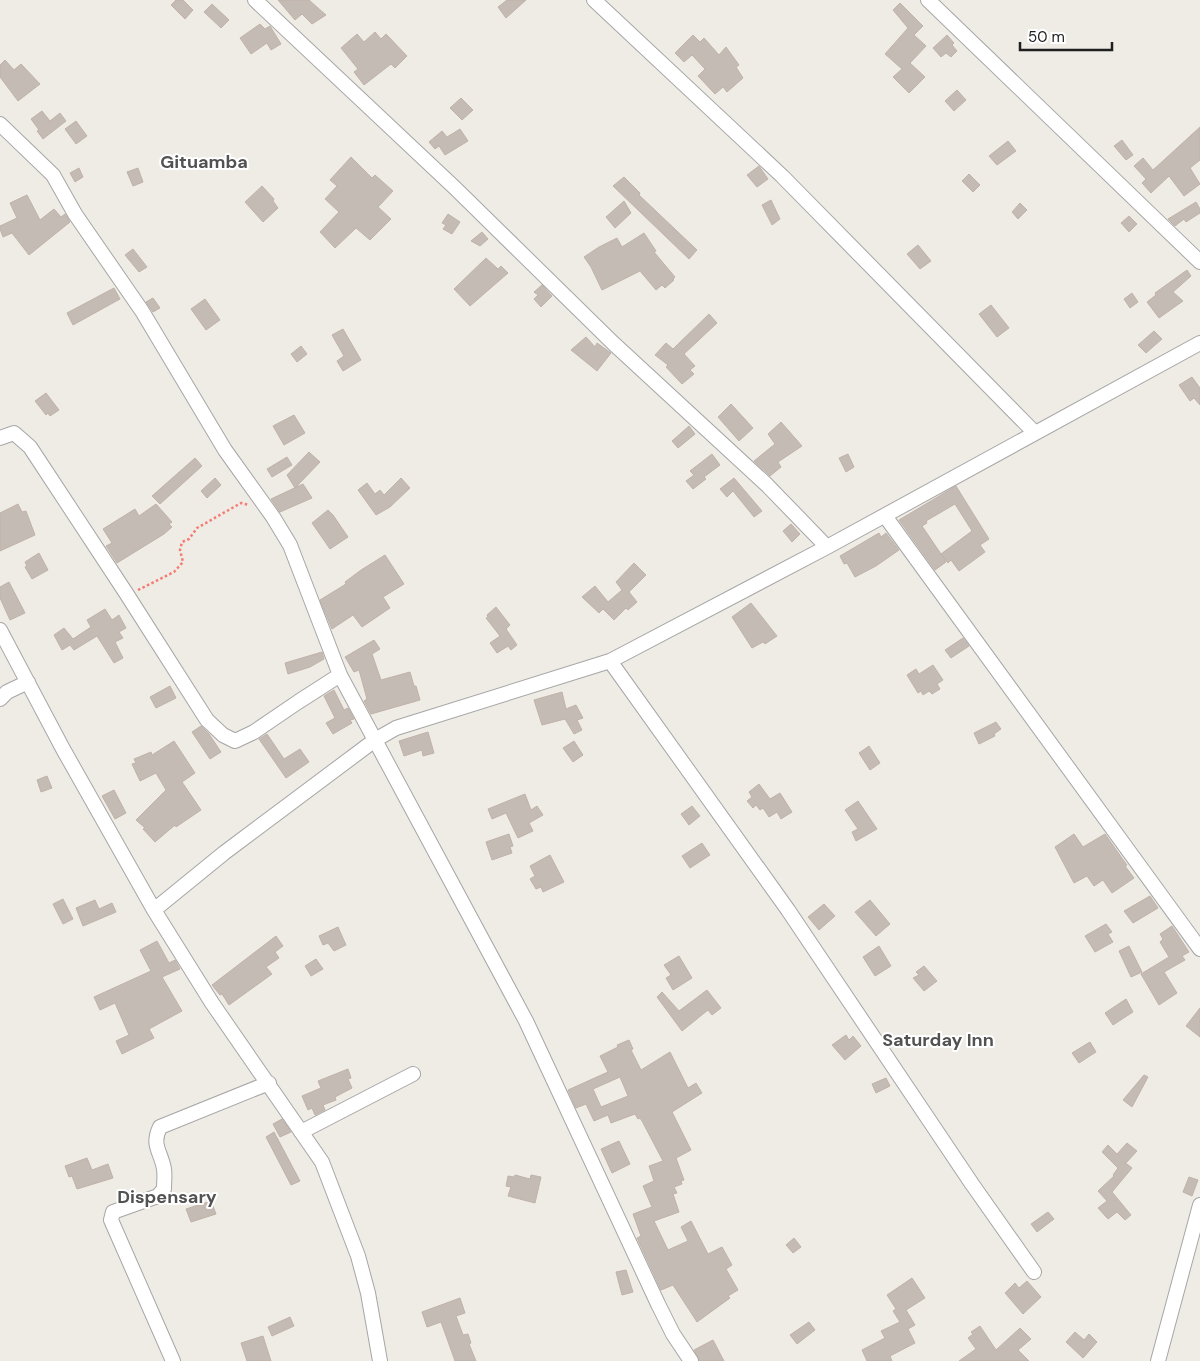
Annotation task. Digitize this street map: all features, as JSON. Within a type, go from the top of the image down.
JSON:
[{"type":"street","points":[[255,0],[455,188],[613,343],[767,485],[827,547]]},
{"type":"street","points":[[594,0],[782,176],[1035,433]]},
{"type":"street","points":[[928,0],[1200,262]]},
{"type":"street","points":[[0,124],[52,175],[75,214],[142,312],[225,450],[260,498],[290,545],[340,675],[526,1021],[658,1304],[673,1334],[691,1361]]},
{"type":"street","points":[[154,910],[224,853],[375,740],[396,728],[610,661],[885,516],[1200,343]]},
{"type":"street","points":[[0,438],[14,433],[30,447],[207,720],[223,735],[235,741],[254,732],[340,675]]},
{"type":"street","points":[[885,516],[1200,949]]},
{"type":"street","points":[[0,630],[63,748],[154,910],[212,1003],[322,1162],[348,1229],[368,1293],[380,1361]]},
{"type":"street","points":[[610,661],[788,910],[972,1184],[1034,1272]]},
{"type":"street","points":[[0,699],[7,692],[28,682]]},
{"type":"street","points":[[301,1132],[413,1074]]},
{"type":"street","points":[[173,1361],[112,1220],[113,1212],[158,1196],[164,1189],[164,1168],[156,1145],[156,1136],[160,1127],[269,1083]]},
{"type":"street","points":[[1158,1361],[1200,1205]]},
{"type":"path","points":[[126,593],[141,590],[174,572],[183,562],[180,550],[182,542],[189,539],[197,528],[236,505],[241,503],[249,505],[260,498]]},
{"type":"building","points":[[176,0],[183,0],[193,10],[185,19],[171,5]]},
{"type":"building","points":[[278,0],[309,0],[326,15],[312,24],[302,14],[295,20]]},
{"type":"building","points":[[507,0],[526,0],[506,18],[498,7]]},
{"type":"building","points":[[900,3],[923,26],[914,35],[926,46],[910,63],[925,77],[909,93],[893,77],[902,69],[885,54],[908,28],[893,10]]},
{"type":"building","points":[[212,4],[229,20],[221,28],[204,12]]},
{"type":"building","points":[[260,24],[265,29],[270,26],[281,44],[271,50],[267,43],[251,54],[240,38]]},
{"type":"building","points":[[375,32],[381,39],[386,34],[407,56],[395,68],[391,64],[364,85],[354,72],[358,69],[341,48],[357,34],[364,42]]},
{"type":"building","points":[[693,35],[700,42],[704,38],[719,55],[726,47],[739,65],[736,67],[743,78],[727,92],[723,87],[715,94],[698,76],[705,69],[692,55],[684,62],[675,53]]},
{"type":"building","points":[[947,35],[954,43],[952,45],[957,51],[951,57],[946,53],[941,57],[933,48]]},
{"type":"building","points":[[5,60],[14,70],[21,64],[40,84],[18,101],[0,77],[0,65]]},
{"type":"building","points":[[957,90],[966,100],[954,111],[945,101]]},
{"type":"building","points":[[461,98],[473,110],[462,120],[450,108]]},
{"type":"building","points":[[42,111],[50,121],[60,113],[66,121],[43,139],[31,119]]},
{"type":"building","points":[[76,121],[87,136],[76,144],[65,129]]},
{"type":"building","points":[[1200,127],[1200,160],[1190,168],[1200,184],[1184,196],[1169,176],[1151,193],[1142,183],[1146,179],[1134,166],[1143,158],[1153,170]]},
{"type":"building","points":[[460,129],[468,141],[445,155],[439,146],[435,149],[429,142],[442,131],[447,137]]},
{"type":"building","points":[[1122,140],[1133,155],[1126,160],[1114,146]]},
{"type":"building","points":[[1008,141],[1016,151],[997,165],[989,156]]},
{"type":"building","points":[[351,157],[372,178],[375,175],[393,191],[378,207],[391,219],[370,240],[356,228],[335,248],[320,232],[339,212],[325,199],[337,186],[330,180]]},
{"type":"building","points":[[759,166],[768,179],[757,187],[747,175]]},
{"type":"building","points":[[79,168],[83,177],[75,182],[70,173]]},
{"type":"building","points":[[138,168],[143,182],[133,186],[127,172]]},
{"type":"building","points":[[969,174],[980,185],[973,192],[962,181]]},
{"type":"building","points":[[624,177],[640,193],[639,195],[697,250],[689,259],[613,186]]},
{"type":"building","points":[[262,186],[274,199],[273,201],[278,208],[263,222],[245,202]]},
{"type":"building","points":[[27,195],[40,220],[54,209],[61,217],[65,214],[70,222],[29,255],[12,233],[3,237],[0,229],[0,226],[17,218],[10,203]]},
{"type":"building","points":[[771,200],[780,219],[772,225],[762,205]]},
{"type":"building","points":[[624,201],[631,213],[615,228],[606,217]]},
{"type":"building","points":[[1196,202],[1200,213],[1186,222],[1184,219],[1175,226],[1168,219]]},
{"type":"building","points":[[1020,203],[1027,210],[1018,219],[1012,212]]},
{"type":"building","points":[[448,214],[460,222],[452,234],[443,229],[446,225],[442,223]]},
{"type":"building","points":[[1129,216],[1137,224],[1129,232],[1121,223]]},
{"type":"building","points":[[482,232],[488,239],[480,246],[471,241]]},
{"type":"building","points":[[644,233],[656,251],[654,252],[675,277],[674,280],[665,288],[662,285],[656,290],[640,271],[602,290],[584,257],[617,238],[622,247]]},
{"type":"building","points":[[918,245],[931,261],[920,269],[907,254]]},
{"type":"building","points":[[133,249],[147,267],[139,272],[125,255]]},
{"type":"building","points":[[486,258],[498,269],[501,266],[508,273],[470,306],[454,289]]},
{"type":"building","points":[[1187,270],[1191,276],[1173,292],[1183,301],[1159,318],[1147,302],[1156,295],[1155,293]]},
{"type":"building","points":[[542,285],[552,296],[541,307],[534,299],[538,295],[534,292]]},
{"type":"building","points":[[114,288],[120,299],[73,325],[67,313]]},
{"type":"building","points":[[1132,293],[1138,302],[1130,308],[1124,299]]},
{"type":"building","points":[[153,298],[160,308],[153,312],[146,302]]},
{"type":"building","points":[[205,299],[220,320],[206,330],[191,309]]},
{"type":"building","points":[[991,305],[1009,328],[997,337],[979,314]]},
{"type":"building","points":[[709,314],[717,323],[684,354],[695,366],[690,370],[694,374],[682,384],[666,367],[668,365],[655,355],[666,343],[673,349]]},
{"type":"building","points":[[343,329],[361,360],[343,371],[337,361],[344,356],[332,335]]},
{"type":"building","points":[[1154,331],[1162,339],[1146,353],[1138,345]]},
{"type":"building","points":[[586,337],[595,347],[597,343],[611,353],[597,371],[571,350]]},
{"type":"building","points":[[301,346],[307,354],[297,362],[291,354]]},
{"type":"building","points":[[1192,377],[1200,388],[1200,405],[1194,398],[1190,401],[1179,385]]},
{"type":"building","points":[[46,393],[59,410],[50,416],[48,413],[46,415],[35,401]]},
{"type":"building","points":[[731,404],[753,428],[739,441],[718,417]]},
{"type":"building","points":[[294,415],[305,433],[284,445],[273,426]]},
{"type":"building","points":[[781,422],[802,446],[778,462],[781,467],[770,476],[754,461],[775,444],[768,434]]},
{"type":"building","points":[[689,426],[695,434],[678,448],[672,441]]},
{"type":"building","points":[[309,452],[320,462],[295,488],[287,475]]},
{"type":"building","points":[[712,454],[720,465],[704,477],[706,479],[693,489],[686,481],[694,475],[690,471]]},
{"type":"building","points":[[848,454],[854,467],[846,472],[839,458]]},
{"type":"building","points":[[287,457],[292,465],[272,477],[267,469]]},
{"type":"building","points":[[195,458],[202,466],[160,504],[152,496]]},
{"type":"building","points":[[215,478],[221,485],[207,498],[201,491]]},
{"type":"building","points":[[401,478],[410,488],[390,507],[376,515],[358,490],[367,483],[375,494],[380,490],[384,495]]},
{"type":"building","points":[[734,478],[762,511],[754,517],[733,491],[727,497],[720,489]]},
{"type":"building","points":[[303,484],[312,498],[280,512],[271,499]]},
{"type":"building","points":[[956,486],[989,539],[980,545],[985,552],[959,571],[951,560],[948,563],[941,554],[946,562],[935,570],[899,520]],"holes":[[[955,504],[972,531],[941,554],[922,526],[927,523],[926,521]]]},
{"type":"building","points":[[18,504],[22,512],[26,511],[35,535],[0,551],[0,513]]},
{"type":"building","points":[[156,504],[172,522],[169,524],[172,527],[117,563],[106,546],[112,543],[103,529],[135,509],[139,516]]},
{"type":"building","points":[[328,510],[348,537],[330,549],[312,523]]},
{"type":"building","points":[[791,524],[800,534],[792,542],[783,531]]},
{"type":"building","points":[[879,533],[881,537],[886,533],[899,550],[876,566],[855,577],[847,563],[844,564],[840,556]]},
{"type":"building","points":[[39,553],[48,570],[32,579],[25,567],[27,566],[25,562]]},
{"type":"building","points":[[385,555],[404,584],[383,597],[390,608],[362,627],[353,615],[332,629],[320,600],[346,584],[345,582],[361,570]]},
{"type":"building","points":[[634,563],[646,575],[629,592],[637,602],[628,610],[626,608],[614,620],[603,609],[599,613],[582,597],[595,586],[608,602],[622,590],[616,582]]},
{"type":"building","points":[[9,582],[25,613],[10,620],[0,598],[0,587]]},
{"type":"building","points":[[751,603],[777,636],[765,644],[763,642],[752,648],[732,617]]},
{"type":"building","points":[[496,607],[510,625],[506,629],[517,645],[511,650],[508,646],[497,653],[490,643],[500,636],[486,618]]},
{"type":"building","points":[[105,609],[112,620],[119,615],[126,628],[119,632],[123,638],[115,642],[123,658],[114,663],[97,636],[74,650],[70,645],[62,650],[54,635],[64,628],[73,639],[91,627],[87,620]]},
{"type":"building","points":[[963,638],[969,646],[951,658],[945,650]]},
{"type":"building","points":[[374,640],[380,649],[372,654],[381,680],[410,672],[420,700],[371,714],[364,701],[367,699],[359,670],[354,672],[345,657]]},
{"type":"building","points":[[322,652],[324,659],[310,667],[288,674],[285,663]]},
{"type":"building","points":[[933,665],[943,680],[937,684],[940,689],[932,694],[929,691],[923,695],[921,691],[918,693],[907,675],[916,669],[919,674]]},
{"type":"building","points":[[170,686],[176,698],[156,708],[150,697]]},
{"type":"building","points":[[334,690],[344,710],[348,708],[354,719],[350,720],[352,723],[333,734],[326,723],[335,718],[324,696]]},
{"type":"building","points":[[562,692],[566,709],[576,705],[583,718],[577,720],[582,730],[574,734],[565,719],[542,725],[534,700]]},
{"type":"building","points":[[996,722],[1001,729],[994,734],[995,736],[979,744],[974,733]]},
{"type":"building","points":[[201,726],[221,752],[210,759],[192,732]]},
{"type":"building","points":[[428,732],[434,753],[423,756],[422,750],[404,756],[399,741]]},
{"type":"building","points":[[267,734],[284,759],[300,749],[309,762],[286,778],[259,739]]},
{"type":"building","points":[[174,741],[195,773],[182,782],[201,810],[176,827],[175,825],[155,842],[143,829],[145,828],[136,820],[166,790],[156,773],[140,781],[132,764],[136,763],[134,759],[151,752],[152,755]]},
{"type":"building","points":[[574,741],[583,755],[573,762],[563,748]]},
{"type":"building","points":[[869,746],[880,763],[870,770],[859,753]]},
{"type":"building","points":[[47,776],[52,788],[41,792],[37,780]]},
{"type":"building","points":[[759,784],[770,799],[780,793],[792,812],[781,819],[777,812],[769,817],[763,808],[760,810],[756,805],[753,808],[747,801],[752,797],[749,792]]},
{"type":"building","points":[[114,790],[126,813],[115,819],[102,796]]},
{"type":"building","points":[[525,794],[531,810],[537,806],[543,815],[529,823],[533,831],[518,838],[506,813],[492,819],[488,809]]},
{"type":"building","points":[[858,801],[877,829],[856,841],[852,832],[858,829],[845,810]]},
{"type":"building","points":[[692,806],[700,816],[689,825],[681,814]]},
{"type":"building","points":[[509,834],[513,846],[510,847],[512,853],[492,860],[486,842]]},
{"type":"building","points":[[1074,834],[1083,847],[1105,834],[1134,878],[1112,893],[1103,880],[1094,886],[1087,876],[1074,883],[1055,847]]},
{"type":"building","points":[[702,843],[710,855],[690,868],[682,856]]},
{"type":"building","points":[[550,855],[564,882],[543,892],[541,887],[536,889],[530,879],[535,876],[530,866]]},
{"type":"building","points":[[1150,896],[1158,908],[1133,923],[1124,911]]},
{"type":"building","points":[[63,899],[73,919],[63,924],[53,904]]},
{"type":"building","points":[[95,900],[99,909],[112,903],[116,912],[83,926],[76,908]]},
{"type":"building","points":[[870,900],[890,924],[876,936],[855,912]]},
{"type":"building","points":[[824,904],[835,916],[819,930],[808,917]]},
{"type":"building","points":[[1106,924],[1112,932],[1108,934],[1113,942],[1095,952],[1085,936]]},
{"type":"building","points":[[1172,926],[1189,952],[1182,956],[1185,960],[1164,972],[1177,993],[1159,1005],[1141,974],[1169,957],[1160,942],[1163,939],[1160,934]]},
{"type":"building","points":[[338,927],[346,945],[334,951],[328,943],[323,945],[319,936]]},
{"type":"building","points":[[276,936],[283,946],[275,952],[279,958],[266,967],[272,974],[229,1005],[222,994],[220,995],[212,985]]},
{"type":"building","points":[[157,941],[169,963],[175,960],[180,969],[162,977],[182,1011],[149,1029],[154,1038],[122,1054],[116,1041],[129,1035],[115,1003],[100,1010],[94,997],[151,971],[140,950]]},
{"type":"building","points":[[879,946],[891,966],[875,976],[863,957]]},
{"type":"building","points":[[1129,946],[1142,972],[1131,977],[1119,951]]},
{"type":"building","points":[[679,956],[692,978],[673,990],[666,978],[671,975],[664,965]]},
{"type":"building","points":[[316,959],[323,969],[311,976],[305,966]]},
{"type":"building","points":[[924,966],[937,981],[924,991],[913,978],[919,975],[916,972]]},
{"type":"building","points":[[707,990],[721,1008],[712,1015],[708,1010],[682,1031],[657,997],[662,992],[679,1011]]},
{"type":"building","points":[[1126,999],[1133,1012],[1113,1025],[1105,1013]]},
{"type":"building","points":[[1200,1008],[1200,1037],[1186,1026]]},
{"type":"building","points":[[846,1035],[849,1040],[853,1036],[861,1046],[845,1060],[832,1045]]},
{"type":"building","points":[[629,1040],[633,1049],[631,1050],[641,1070],[670,1052],[688,1088],[696,1083],[702,1093],[672,1112],[691,1150],[676,1158],[684,1180],[681,1181],[682,1184],[674,1187],[677,1193],[673,1194],[679,1212],[654,1221],[668,1250],[688,1241],[681,1227],[691,1221],[708,1254],[722,1247],[732,1265],[726,1269],[738,1290],[697,1322],[673,1285],[661,1290],[637,1238],[641,1236],[633,1214],[652,1207],[643,1186],[654,1181],[649,1166],[663,1161],[642,1121],[635,1114],[611,1123],[608,1115],[594,1121],[586,1104],[576,1108],[568,1090],[608,1072],[600,1056],[618,1047],[617,1045]],"holes":[[[620,1077],[628,1096],[601,1107],[593,1089]]]},
{"type":"building","points":[[1090,1042],[1096,1052],[1079,1063],[1072,1053]]},
{"type":"building","points":[[348,1069],[351,1078],[348,1079],[352,1088],[335,1097],[336,1100],[323,1105],[325,1110],[315,1115],[312,1108],[308,1110],[302,1096],[321,1088],[318,1081]]},
{"type":"building","points":[[1144,1075],[1148,1077],[1132,1107],[1123,1100]]},
{"type":"building","points":[[886,1078],[890,1086],[876,1093],[872,1084]]},
{"type":"building","points":[[282,1119],[291,1132],[280,1137],[273,1124]]},
{"type":"building","points":[[274,1132],[300,1181],[291,1185],[266,1137]]},
{"type":"building","points":[[619,1141],[630,1164],[612,1173],[601,1149]]},
{"type":"building","points":[[1127,1143],[1137,1151],[1125,1164],[1132,1168],[1112,1192],[1131,1215],[1125,1220],[1117,1212],[1108,1219],[1098,1208],[1107,1201],[1098,1191],[1114,1176],[1118,1168],[1102,1152],[1108,1145],[1117,1154]]},
{"type":"building","points":[[87,1158],[92,1170],[108,1164],[113,1178],[77,1189],[72,1176],[69,1177],[65,1166]]},
{"type":"building","points":[[515,1175],[530,1179],[531,1175],[541,1177],[535,1203],[508,1196],[511,1187],[506,1186],[508,1176],[514,1177]]},
{"type":"building","points":[[1189,1177],[1198,1180],[1192,1196],[1183,1192]]},
{"type":"building","points":[[211,1201],[216,1214],[191,1222],[186,1209]]},
{"type":"building","points":[[1048,1212],[1054,1219],[1037,1232],[1031,1224]]},
{"type":"building","points":[[794,1238],[801,1247],[793,1253],[786,1245]]},
{"type":"building","points":[[626,1270],[633,1292],[622,1295],[616,1272]]},
{"type":"building","points":[[912,1278],[925,1298],[906,1310],[915,1325],[908,1329],[915,1343],[890,1356],[892,1361],[867,1361],[862,1350],[885,1338],[881,1331],[900,1322],[893,1311],[896,1309],[887,1295]]},
{"type":"building","points":[[1027,1281],[1041,1297],[1023,1314],[1005,1293],[1015,1283],[1019,1288]]},
{"type":"building","points":[[460,1298],[465,1313],[456,1316],[463,1335],[468,1334],[471,1343],[469,1344],[476,1361],[455,1361],[441,1322],[427,1327],[422,1312]]},
{"type":"building","points":[[290,1317],[294,1326],[272,1336],[268,1327]]},
{"type":"building","points":[[809,1322],[815,1330],[797,1344],[790,1335]]},
{"type":"building","points":[[980,1326],[996,1350],[1020,1328],[1031,1339],[1018,1350],[1029,1361],[959,1361],[976,1349],[968,1338],[973,1334],[971,1332]]},
{"type":"building","points":[[1075,1332],[1084,1340],[1089,1334],[1097,1342],[1083,1358],[1066,1342]]},
{"type":"building","points":[[263,1336],[271,1361],[247,1361],[241,1343]]},
{"type":"building","points":[[713,1340],[724,1361],[700,1361],[694,1350]]},
{"type":"district","name":"Gituamba","points":[[204,162]]},
{"type":"district","name":"Saturday Inn","points":[[938,1040]]},
{"type":"district","name":"Dispensary","points":[[167,1197]]}]
